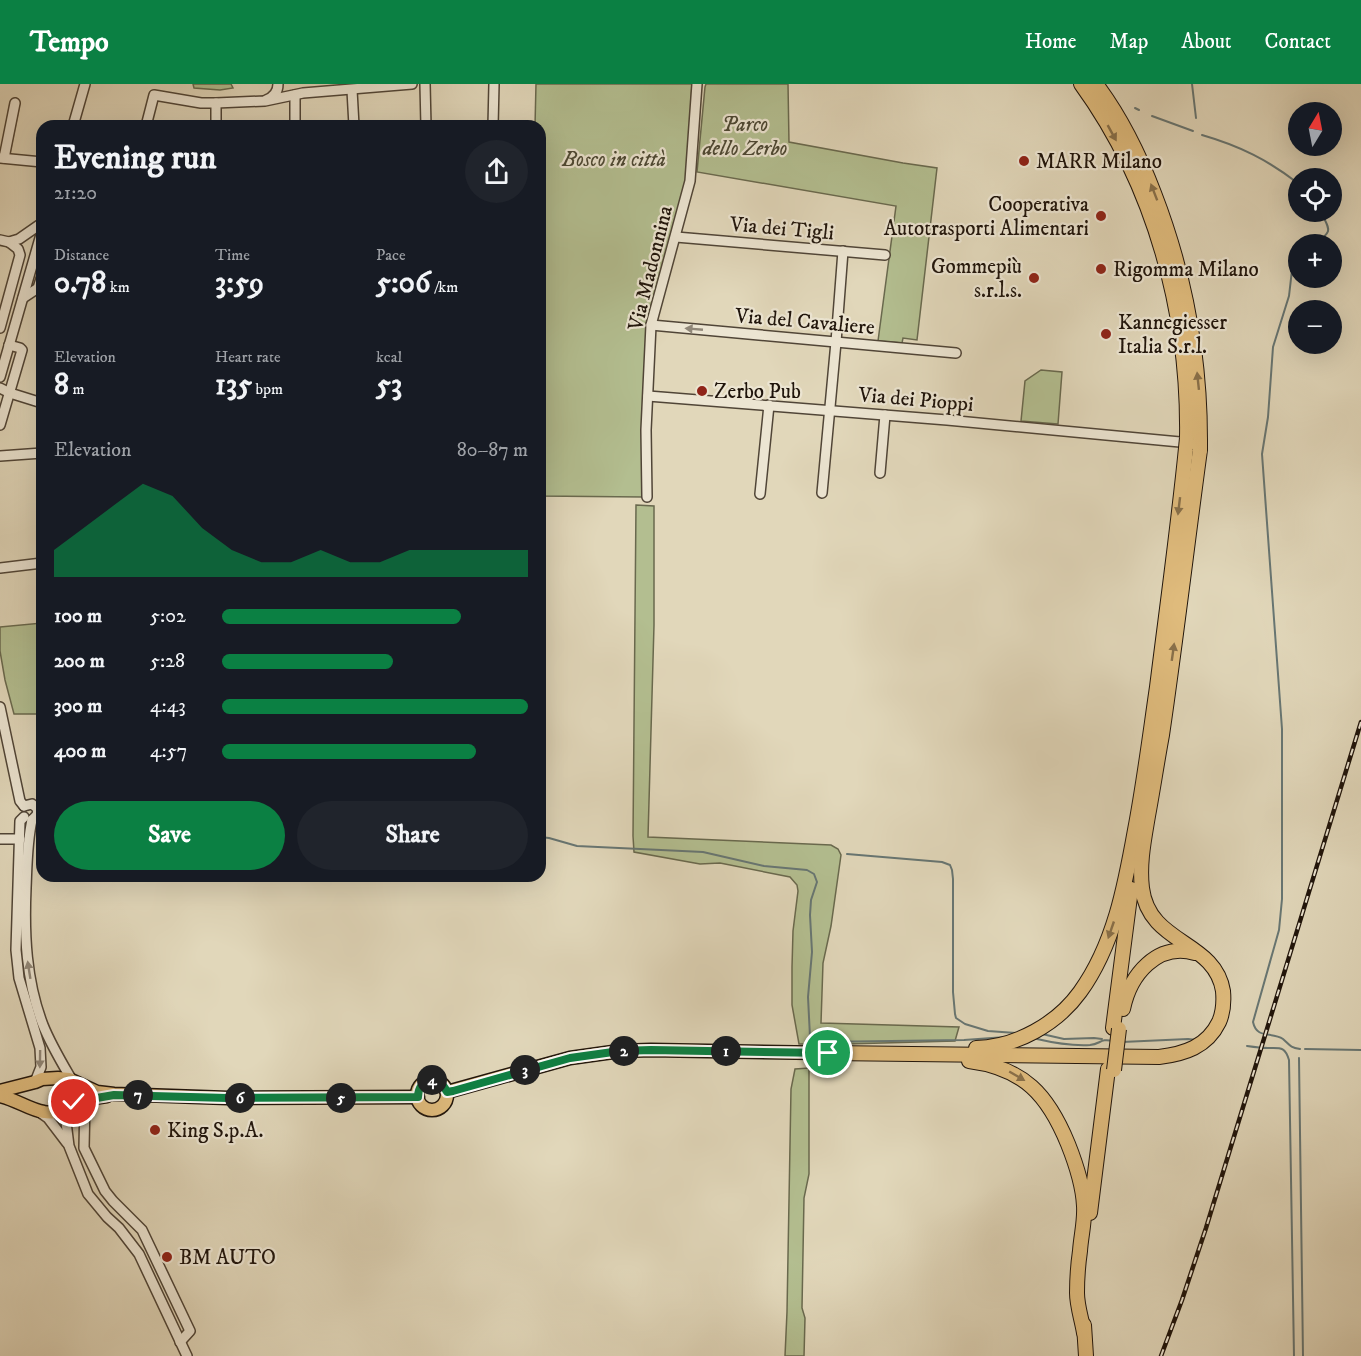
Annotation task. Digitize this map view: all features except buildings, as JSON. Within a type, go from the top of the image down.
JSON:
[{"type":"highway","points":[[1081,84],[1112,133],[1135,179],[1160,247],[1178,316],[1191,444]]},
{"type":"highway","points":[[828,1053],[1159,1057],[1190,1051],[1200,1045],[1216,1028],[1221,1018],[1222,986],[1212,964],[1166,931],[1150,913],[1142,891],[1141,862],[1151,772],[1191,444],[1200,406],[1196,362],[1178,263],[1163,217],[1147,174],[1125,128],[1096,84]]},
{"type":"highway","points":[[1086,1356],[1083,1305],[1086,1248],[1105,1096],[1111,1070],[1127,917],[1151,772]]},
{"type":"highway","points":[[857,1053],[907,1048],[985,1047],[1024,1037],[1063,1012],[1086,983],[1108,940],[1125,884],[1151,772]]},
{"type":"highway","points":[[1116,1028],[1125,997],[1143,968],[1152,960],[1169,952],[1187,951],[1204,957]]},
{"type":"highway","points":[[857,1053],[892,1060],[984,1063],[1013,1073],[1046,1101],[1065,1136],[1082,1189],[1084,1208],[1077,1296],[1084,1333]]},
{"type":"main road","points":[[447,1092],[570,1058],[620,1051],[828,1053]]},
{"type":"main road","points":[[0,1091],[49,1078],[69,1079],[97,1092],[114,1095],[228,1098],[418,1097]]},
{"type":"main road","points":[[430,1080],[442,1084],[447,1092],[443,1104],[435,1109],[426,1108],[418,1097],[419,1088],[430,1080]]},
{"type":"main road","points":[[35,1082],[28,1098],[37,1110]]},
{"type":"main road","points":[[69,1108],[76,1095],[73,1082]]},
{"type":"main road","points":[[0,1096],[50,1113],[69,1108],[85,1100],[114,1095]]},
{"type":"street","points":[[75,120],[85,84]]},
{"type":"street","points":[[278,84],[286,92],[352,90],[412,84]]},
{"type":"street","points":[[265,101],[275,95],[278,84]]},
{"type":"street","points":[[315,92],[324,84]]},
{"type":"street","points":[[394,84],[400,85]]},
{"type":"street","points":[[425,84],[426,120]]},
{"type":"street","points":[[494,84],[494,120]]},
{"type":"street","name":"Via Madonnina","points":[[647,497],[646,430],[651,325],[690,181],[697,84]]},
{"type":"street","points":[[352,90],[354,120]]},
{"type":"street","points":[[148,120],[154,95],[201,104],[265,101],[300,91]]},
{"type":"street","points":[[296,120],[300,91]]},
{"type":"street","points":[[15,103],[2,158],[36,161]]},
{"type":"street","points":[[216,103],[216,120]]},
{"type":"street","points":[[5,241],[27,234],[36,227]]},
{"type":"street","name":"Via dei Tigli","points":[[676,237],[885,255]]},
{"type":"street","points":[[0,328],[20,255],[18,249],[5,241]]},
{"type":"street","points":[[822,493],[843,251]]},
{"type":"street","points":[[0,377],[36,252]]},
{"type":"street","points":[[23,298],[36,289]]},
{"type":"street","name":"Via del Cavaliere","points":[[651,325],[957,353]]},
{"type":"street","points":[[0,425],[22,350],[9,345]]},
{"type":"street","points":[[0,388],[36,401]]},
{"type":"street","name":"Via dei Pioppi","points":[[648,396],[829,410],[1191,444]]},
{"type":"street","points":[[760,494],[769,405]]},
{"type":"street","points":[[880,473],[885,415]]},
{"type":"street","points":[[0,456],[36,453]]},
{"type":"street","points":[[0,568],[36,564]]},
{"type":"street","points":[[0,707],[20,801],[24,806]]},
{"type":"street","points":[[24,806],[32,804],[36,807]]},
{"type":"street","points":[[24,806],[22,811],[28,818],[26,949],[36,1004],[42,1023],[57,1056],[73,1082]]},
{"type":"street","points":[[35,1082],[41,1067],[40,1048],[19,978],[16,950],[20,821],[36,815]]},
{"type":"street","points":[[0,838],[20,838]]},
{"type":"street","points":[[85,1100],[84,1148],[105,1191],[142,1230],[151,1247],[190,1331],[180,1342]]},
{"type":"street","points":[[69,1108],[66,1122],[69,1146],[88,1194],[139,1254],[187,1356]]},
{"type":"street","points":[[37,1110],[48,1118],[69,1146]]},
{"type":"green space","points":[[193,84],[231,84],[233,88],[220,90],[194,88]]},
{"type":"green space","name":"Bosco in città","points":[[536,84],[692,84],[687,180],[647,320],[643,497],[546,496],[546,120],[535,120]]},
{"type":"green space","name":"Parco dello Zerbo","points":[[706,84],[788,84],[789,142],[937,168],[917,340],[903,338],[902,343],[878,341],[896,206],[697,172]]},
{"type":"green space","points":[[1041,370],[1062,372],[1058,424],[1021,421],[1025,381]]},
{"type":"green space","points":[[636,505],[654,506],[654,625],[648,837],[831,845],[838,849],[841,855],[831,926],[823,963],[821,1023],[959,1027],[955,1041],[799,1044],[792,1005],[793,931],[797,885],[790,877],[720,863],[700,864],[634,852]]},
{"type":"green space","points":[[36,624],[36,714],[14,714],[0,651],[0,627]]},
{"type":"green space","points":[[809,1068],[809,1174],[804,1198],[802,1308],[805,1318],[804,1356],[785,1356],[791,1089],[795,1069]]},
{"type":"waterway","points":[[1192,84],[1196,118]]},
{"type":"waterway","points":[[1135,108],[1139,110]]},
{"type":"waterway","points":[[1152,116],[1193,131]]},
{"type":"waterway","points":[[1202,135],[1253,155],[1288,176]]},
{"type":"waterway","points":[[1326,222],[1328,230],[1326,234]]},
{"type":"waterway","points":[[1290,288],[1273,347],[1268,417],[1262,454],[1282,729],[1282,899],[1279,930],[1253,1022],[1255,1028],[1261,1033],[1279,1037],[1292,1047],[1300,1049]]},
{"type":"waterway","points":[[546,838],[577,846],[703,852],[764,866],[807,870],[814,874],[817,882],[811,900],[812,952],[808,997],[810,1037],[818,1042],[964,1040],[1006,1037]]},
{"type":"waterway","points":[[847,854],[942,862],[950,865],[953,879],[953,992],[956,1018],[965,1024],[988,1031],[1016,1033]]},
{"type":"waterway","points":[[1042,1034],[1064,1039],[1102,1039]]},
{"type":"waterway","points":[[1037,1039],[1077,1045],[1094,1044],[1105,1040],[1113,1041]]},
{"type":"waterway","points":[[1122,1042],[1197,1040]]},
{"type":"waterway","points":[[1247,1046],[1282,1049],[1289,1060],[1294,1356]]},
{"type":"waterway","points":[[1305,1049],[1361,1050]]},
{"type":"waterway","points":[[1299,1058],[1303,1356]]},
{"type":"railway","points":[[1161,1356],[1206,1228],[1361,722]]},
{"type":"place","name":"MARR Milano","points":[[1024,161]]},
{"type":"place","name":"Cooperativa Autotrasporti Alimentari","points":[[1101,216]]},
{"type":"place","name":"Rigomma Milano","points":[[1101,269]]},
{"type":"place","name":"Gommepiù s.r.l.s.","points":[[1034,278]]},
{"type":"place","name":"Kannegiesser Italia S.r.l.","points":[[1106,334]]},
{"type":"place","name":"Zerbo Pub","points":[[702,391]]},
{"type":"place","name":"King S.p.A.","points":[[155,1130]]},
{"type":"place","name":"BM AUTO","points":[[167,1257]]},
{"type":"route","points":[[74,1102],[69,1108],[85,1100],[114,1095],[228,1098],[418,1097],[419,1088],[430,1080],[442,1084],[447,1092],[570,1058],[620,1051],[828,1053]]}]
